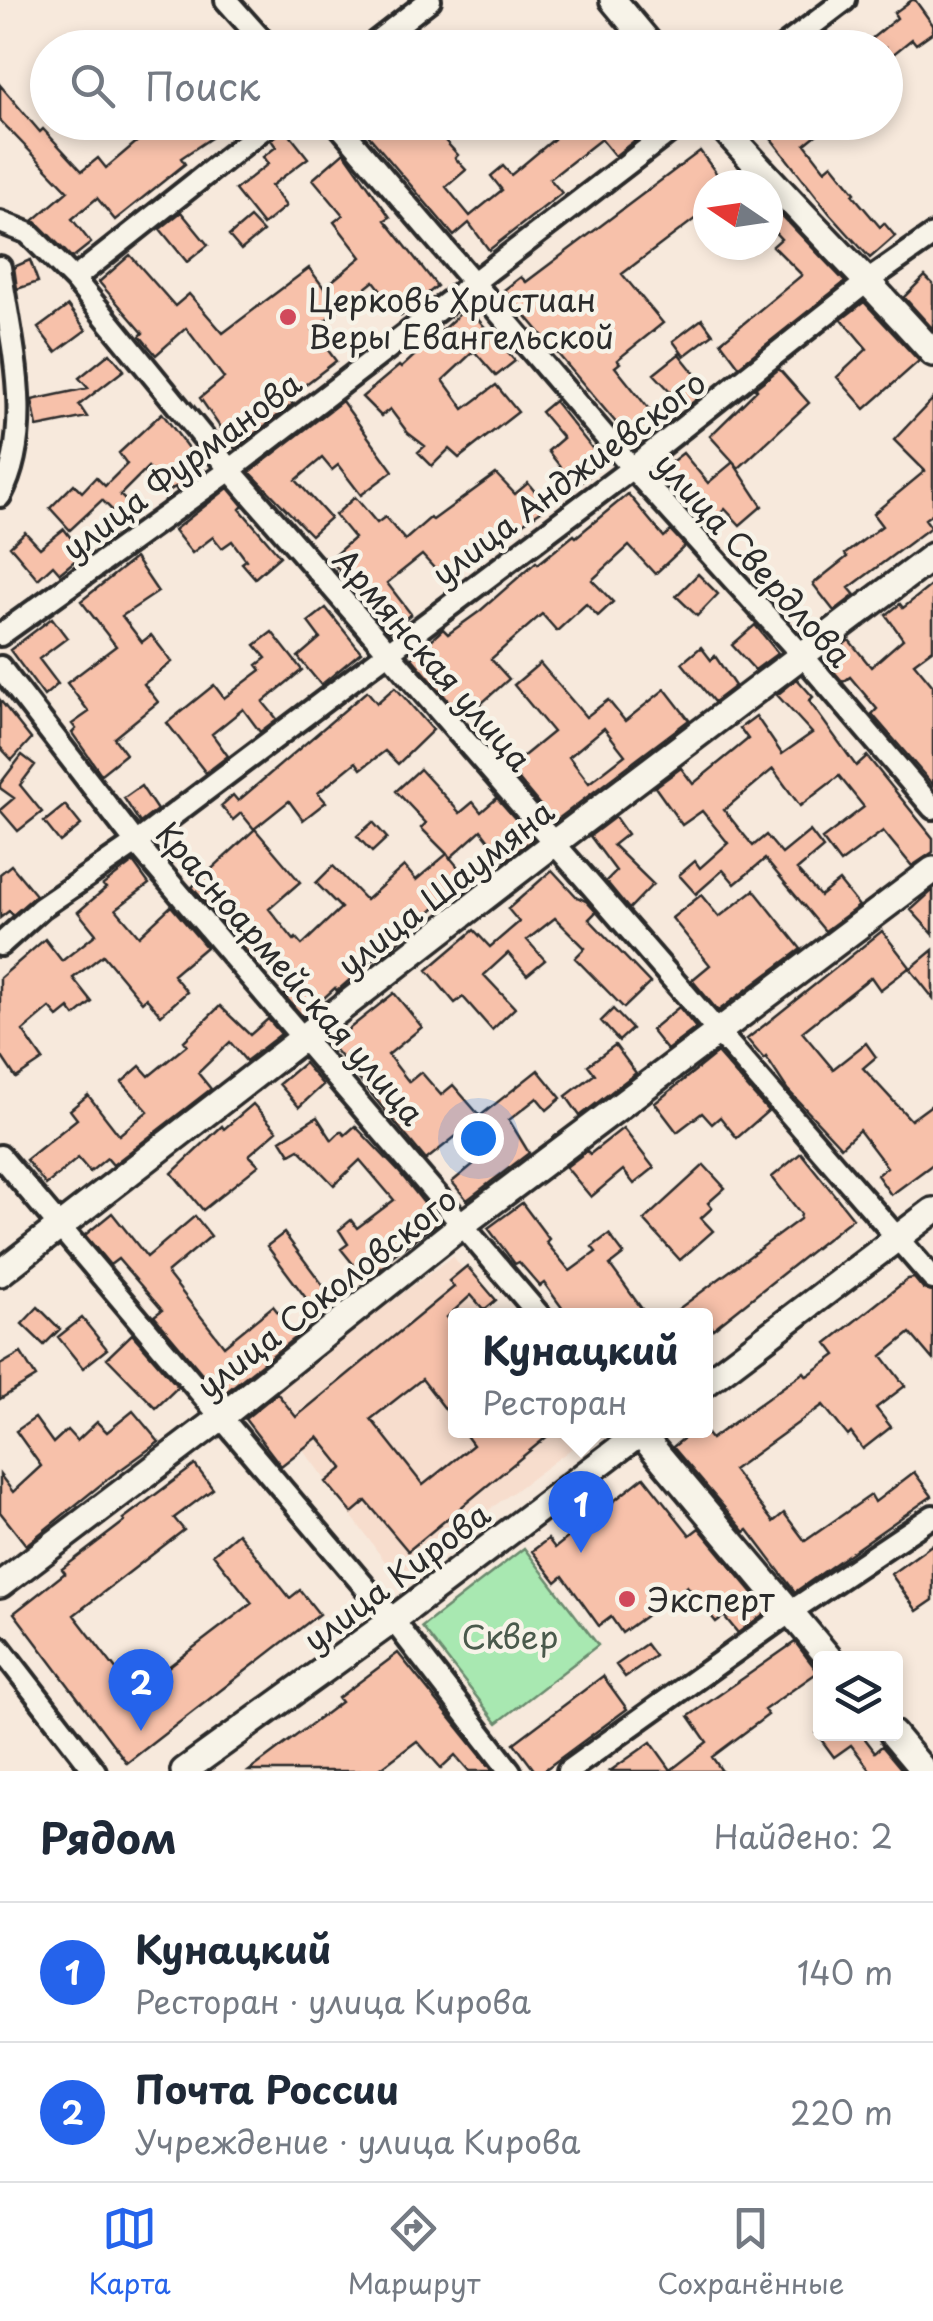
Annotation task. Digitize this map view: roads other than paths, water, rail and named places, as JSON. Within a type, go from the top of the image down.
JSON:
[{"type":"street","points":[[226,0],[253,30]]},
{"type":"street","points":[[391,30],[430,0]]},
{"type":"street","points":[[613,0],[639,30]]},
{"type":"street","points":[[806,30],[845,0]]},
{"type":"street","points":[[74,279],[249,140]]},
{"type":"street","name":"улица Свердлова","points":[[351,140],[632,468],[802,655],[933,808]]},
{"type":"street","name":"улица Фурманова","points":[[0,635],[230,470],[658,140]]},
{"type":"street","points":[[734,140],[780,194],[869,280],[933,353]]},
{"type":"street","name":"Армянская улица","points":[[0,222],[28,233],[74,279],[230,470],[933,1279]]},
{"type":"street","name":"улица Анджиевского","points":[[0,945],[41,908],[136,842],[632,468],[869,280],[933,235]]},
{"type":"street","points":[[0,267],[16,384],[17,448],[0,496]]},
{"type":"street","name":"улица Шаумяна","points":[[0,1273],[933,556]]},
{"type":"street","name":"Красноармейская улица","points":[[0,667],[136,842],[533,1308]]},
{"type":"street","name":"улица Соколовского","points":[[0,1585],[220,1418],[463,1224],[933,870]]},
{"type":"street","points":[[0,1156],[394,1620],[510,1771]]},
{"type":"street","points":[[713,1378],[933,1211]]},
{"type":"street","name":"улица Кирова","points":[[184,1771],[394,1620],[632,1438]]},
{"type":"street","points":[[645,1438],[823,1651]]},
{"type":"street","points":[[568,1771],[790,1612],[933,1516]]},
{"type":"street","points":[[0,1648],[95,1771]]},
{"type":"street","points":[[899,1741],[924,1771]]},
{"type":"place","name":"Церковь Христиан Веры Евангельской","points":[[288,317]]},
{"type":"place","name":"Кунацкий","points":[[581,1553]]},
{"type":"place","name":"Эксперт","points":[[627,1599]]},
{"type":"place","name":"Почта России","points":[[141,1731]]},
{"type":"park label","name":"Сквер","points":[[510,1636]]}]
